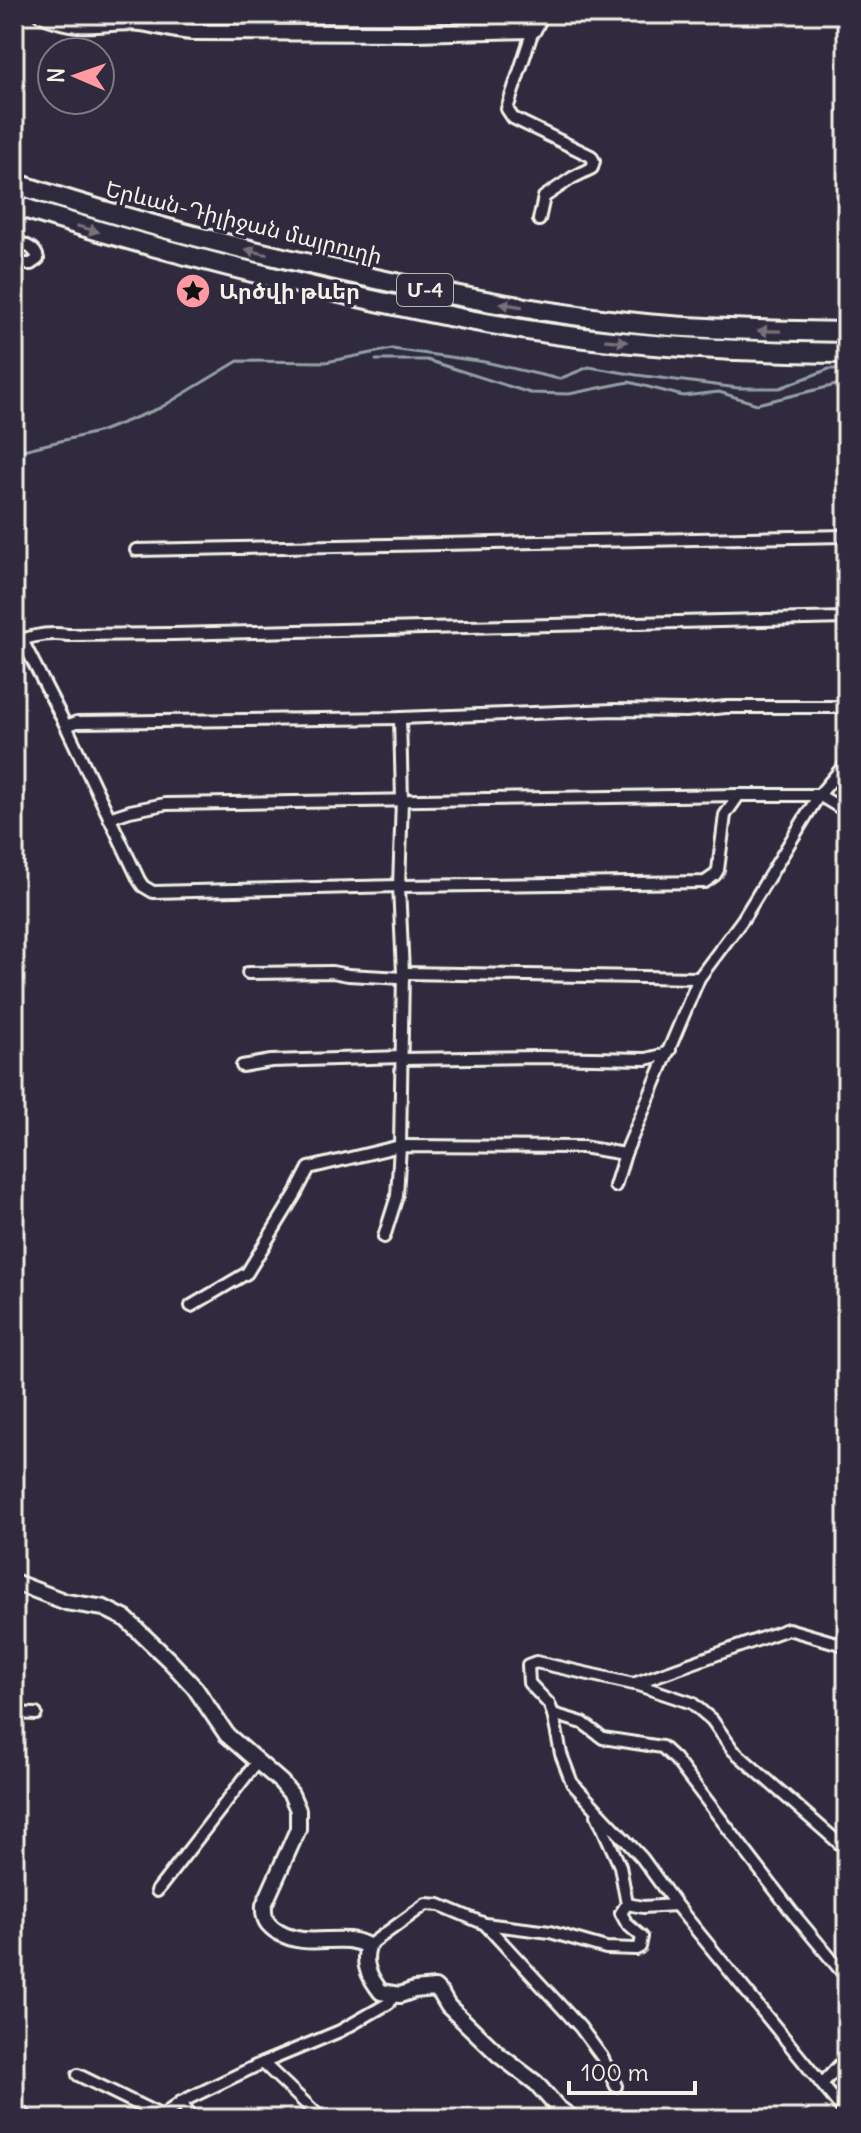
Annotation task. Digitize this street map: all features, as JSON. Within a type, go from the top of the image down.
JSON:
[{"type":"highway","name":"Երևան-Դիլիջան մայրուղի","points":[[14,183],[92,209],[243,249],[441,294],[669,326],[847,332]]},
{"type":"highway","name":"Երևան-Դիլիջան մայրուղի","points":[[14,205],[85,228],[224,265],[437,315],[608,341],[758,352],[847,353]]},
{"type":"street","points":[[41,14],[78,24],[116,21],[145,23],[191,32],[533,30]]},
{"type":"street","points":[[539,220],[544,197],[592,168],[594,161],[591,156],[513,118],[507,109],[541,14]]},
{"type":"street","points":[[14,240],[31,248],[38,259],[31,264],[14,264]]},
{"type":"street","points":[[136,550],[847,536]]},
{"type":"street","points":[[739,795],[725,815],[718,870],[705,882],[153,892],[139,880],[66,726],[18,642],[51,633],[173,634],[847,618]]},
{"type":"street","points":[[66,726],[77,722],[847,707]]},
{"type":"street","points":[[384,1237],[397,1196],[400,1146],[403,975],[399,886],[402,800],[400,718]]},
{"type":"street","points":[[615,1186],[625,1154],[699,978],[743,919],[819,795],[847,762]]},
{"type":"street","points":[[109,818],[165,804],[739,795],[819,795],[847,812]]},
{"type":"street","points":[[248,973],[699,978]]},
{"type":"street","points":[[242,1066],[271,1061],[402,1058],[646,1059],[670,1050]]},
{"type":"street","points":[[191,1306],[247,1273],[309,1168],[400,1146],[582,1147],[625,1154]]},
{"type":"street","points":[[14,1582],[66,1602],[104,1608],[126,1619],[187,1679],[227,1735],[291,1794],[299,1817],[292,1844],[264,1905],[264,1917],[275,1930],[290,1938],[313,1942],[359,1941],[368,1946]]},
{"type":"street","points":[[633,1684],[788,1629],[847,1646]]},
{"type":"street","points":[[847,1850],[733,1750],[712,1720],[692,1703],[633,1684],[536,1662],[528,1665],[529,1683],[549,1704],[553,1714],[561,1754],[572,1783],[642,1858],[676,1905],[847,2115]]},
{"type":"street","points":[[14,1713],[36,1714]]},
{"type":"street","points":[[553,1714],[583,1723],[603,1738],[662,1747],[675,1759],[792,1912],[847,1978]]},
{"type":"street","points":[[157,1891],[257,1762]]},
{"type":"street","points":[[573,2119],[558,2108],[536,2083],[499,2055],[448,2006],[435,1988],[400,1995],[381,1992],[370,1978],[364,1957],[368,1946],[426,1904],[440,1905],[485,1924],[550,1932],[606,1948],[636,1949],[642,1937],[623,1919],[621,1913],[627,1904],[620,1866],[592,1805]]},
{"type":"street","points":[[627,1904],[643,1907],[676,1905]]},
{"type":"street","points":[[485,1924],[580,2027],[602,2057],[616,2086]]},
{"type":"street","points":[[78,2075],[160,2117],[181,2102],[340,2031],[389,2003],[393,1994]]},
{"type":"street","points":[[822,2084],[847,2057]]},
{"type":"street","points":[[263,2063],[322,2119]]},
{"type":"street","points":[[181,2102],[192,2119]]},
{"type":"street","points":[[14,2107],[29,2119]]},
{"type":"green space","points":[[14,188],[251,258],[394,292],[563,316],[847,338],[847,345],[715,341],[591,331],[428,304],[217,256],[14,195]]},
{"type":"waterway","points":[[14,446],[23,450],[102,431],[160,408],[238,361],[326,362],[392,349],[485,362],[559,379],[589,367],[738,388],[780,388],[829,369],[847,369]]},
{"type":"waterway","points":[[376,360],[427,360],[530,393],[569,394],[629,382],[683,396],[719,392],[757,404],[847,385]]},
{"type":"place","name":"Արծվի թևեր","points":[[193,291]]}]
